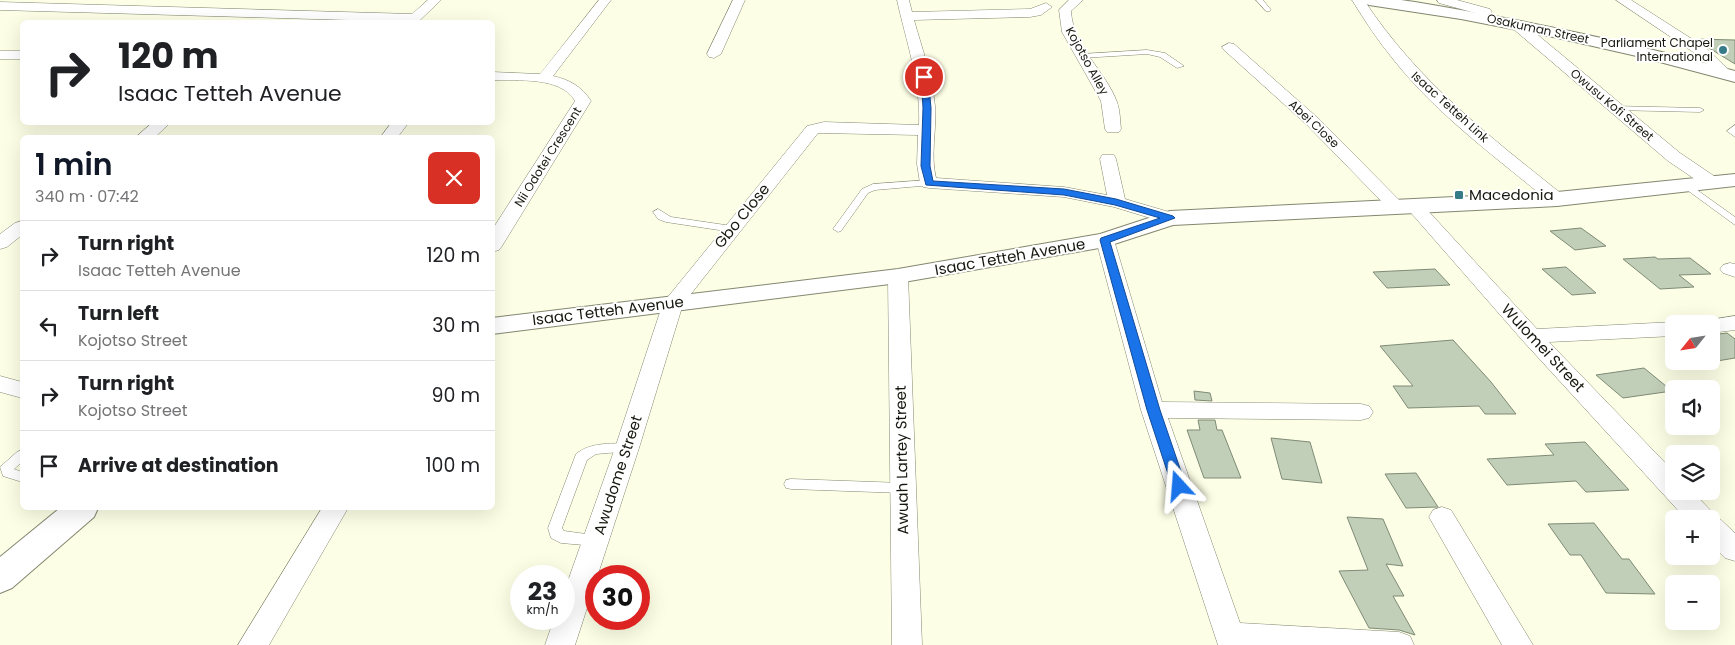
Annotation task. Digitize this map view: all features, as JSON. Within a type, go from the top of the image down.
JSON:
[{"type":"street","points":[[0,6],[414,20],[435,0]]},
{"type":"street","points":[[544,78],[605,0]]},
{"type":"street","points":[[714,54],[739,0]]},
{"type":"street","points":[[1030,0],[1046,7],[1064,10]]},
{"type":"street","name":"Kojotso Alley","points":[[1077,0],[1064,10],[1066,23],[1082,56],[1109,100],[1113,129]]},
{"type":"street","name":"Isaac Tetteh Link","points":[[1358,0],[1372,25],[1393,53],[1423,85],[1459,118],[1557,199]]},
{"type":"street","name":"Osakuman Street","points":[[1368,0],[1491,16],[1516,24],[1629,49],[1731,76]]},
{"type":"street","points":[[1443,0],[1491,16]]},
{"type":"street","points":[[1471,0],[1491,16]]},
{"type":"street","points":[[1622,0],[1701,51],[1731,76]]},
{"type":"street","points":[[1046,7],[1030,14],[905,8],[924,77],[927,108],[925,166],[929,183],[1040,190],[1116,202],[1170,218]]},
{"type":"street","name":"Owusu Kofi Street","points":[[1516,24],[1674,157],[1711,182]]},
{"type":"street","name":"Abei Close","points":[[1229,46],[1404,205]]},
{"type":"street","points":[[0,55],[20,55]]},
{"type":"street","name":"Nii Odotei Crescent","points":[[495,76],[544,78],[573,89],[581,94],[583,102],[495,241]]},
{"type":"street","points":[[147,135],[159,125]]},
{"type":"street","points":[[390,135],[399,125]]},
{"type":"street","name":"Gbo Close","points":[[672,303],[812,129],[824,127],[926,130]]},
{"type":"street","points":[[1108,160],[1116,202]]},
{"type":"street","name":"Isaac Tetteh Avenue","points":[[495,326],[898,276],[1105,240],[1170,218],[1404,205],[1557,199],[1735,180]]},
{"type":"street","name":"Wulomei Street","points":[[1404,205],[1531,336],[1665,479]]},
{"type":"street","points":[[0,244],[20,228]]},
{"type":"street","points":[[1105,240],[1153,410],[1231,640],[1399,645]]},
{"type":"street","points":[[0,244],[20,246]]},
{"type":"street","name":"Awuah Lartey Street","points":[[898,276],[907,645]]},
{"type":"street","name":"Awudome Street","points":[[560,645],[627,448],[672,303]]},
{"type":"street","points":[[1720,325],[1735,323]]},
{"type":"street","points":[[1531,336],[1665,329]]},
{"type":"street","points":[[0,384],[20,389]]},
{"type":"street","points":[[1153,410],[1361,412]]},
{"type":"street","name":"Wulomei Street","points":[[1685,500],[1694,510]]},
{"type":"street","points":[[0,578],[80,510]]},
{"type":"street","points":[[253,645],[334,510]]},
{"type":"street","points":[[1442,517],[1518,645]]},
{"type":"street","points":[[1720,536],[1735,550]]},
{"type":"lane","points":[[1259,0],[1268,10]]},
{"type":"lane","points":[[1082,56],[1147,52],[1162,55],[1180,66]]},
{"type":"lane","points":[[1614,108],[1700,110]]},
{"type":"lane","points":[[1735,128],[1731,131],[1735,134]]},
{"type":"lane","points":[[838,229],[865,191],[872,188],[929,183]]},
{"type":"lane","points":[[1686,185],[1735,222]]},
{"type":"lane","points":[[658,212],[660,217],[668,220],[732,229]]},
{"type":"lane","points":[[596,540],[562,537],[556,534],[555,528],[581,457],[585,452],[627,448]]},
{"type":"lane","points":[[20,457],[7,467],[8,472],[20,476]]},
{"type":"lane","points":[[791,484],[903,488]]},
{"type":"building","name":"Parliament Chapel International","points":[[1696,39],[1735,40],[1735,64],[1709,48]]},
{"type":"building","points":[[1581,228],[1606,246],[1575,250],[1550,231]]},
{"type":"building","points":[[1655,257],[1658,259],[1690,258],[1711,274],[1679,275],[1694,287],[1660,289],[1623,259]]},
{"type":"building","points":[[1566,267],[1596,293],[1572,295],[1542,269]]},
{"type":"building","points":[[1435,269],[1450,285],[1387,288],[1373,272]]},
{"type":"building","points":[[1727,333],[1735,339],[1735,358],[1720,360],[1720,334]]},
{"type":"building","points":[[1453,340],[1491,382],[1516,414],[1485,414],[1479,406],[1408,408],[1393,386],[1413,386],[1380,346]]},
{"type":"building","points":[[1644,368],[1665,385],[1665,392],[1623,398],[1596,375]]},
{"type":"building","points":[[1194,391],[1210,393],[1212,401],[1195,400]]},
{"type":"building","points":[[1198,420],[1215,420],[1217,430],[1222,430],[1241,478],[1204,478],[1187,430],[1200,430]]},
{"type":"building","points":[[1271,438],[1310,442],[1322,483],[1282,479]]},
{"type":"building","points":[[1585,442],[1629,490],[1586,492],[1576,481],[1507,485],[1487,459],[1554,455],[1545,444]]},
{"type":"building","points":[[1416,473],[1438,507],[1406,508],[1385,474]]},
{"type":"building","points":[[1347,517],[1383,519],[1403,566],[1386,564],[1404,596],[1393,596],[1415,635],[1399,630],[1369,628],[1339,571],[1368,570]]},
{"type":"building","points":[[1594,523],[1622,559],[1629,559],[1655,594],[1606,593],[1581,555],[1570,555],[1548,524]]},
{"type":"place","name":"Parliament Chapel International","points":[[1723,50]]},
{"type":"place","name":"Macedonia","points":[[1459,195]]},
{"type":"route","points":[[924,77],[927,108],[925,166],[929,183],[997,186],[1064,192],[1116,202],[1170,218],[1105,240],[1153,410],[1179,486]]}]
